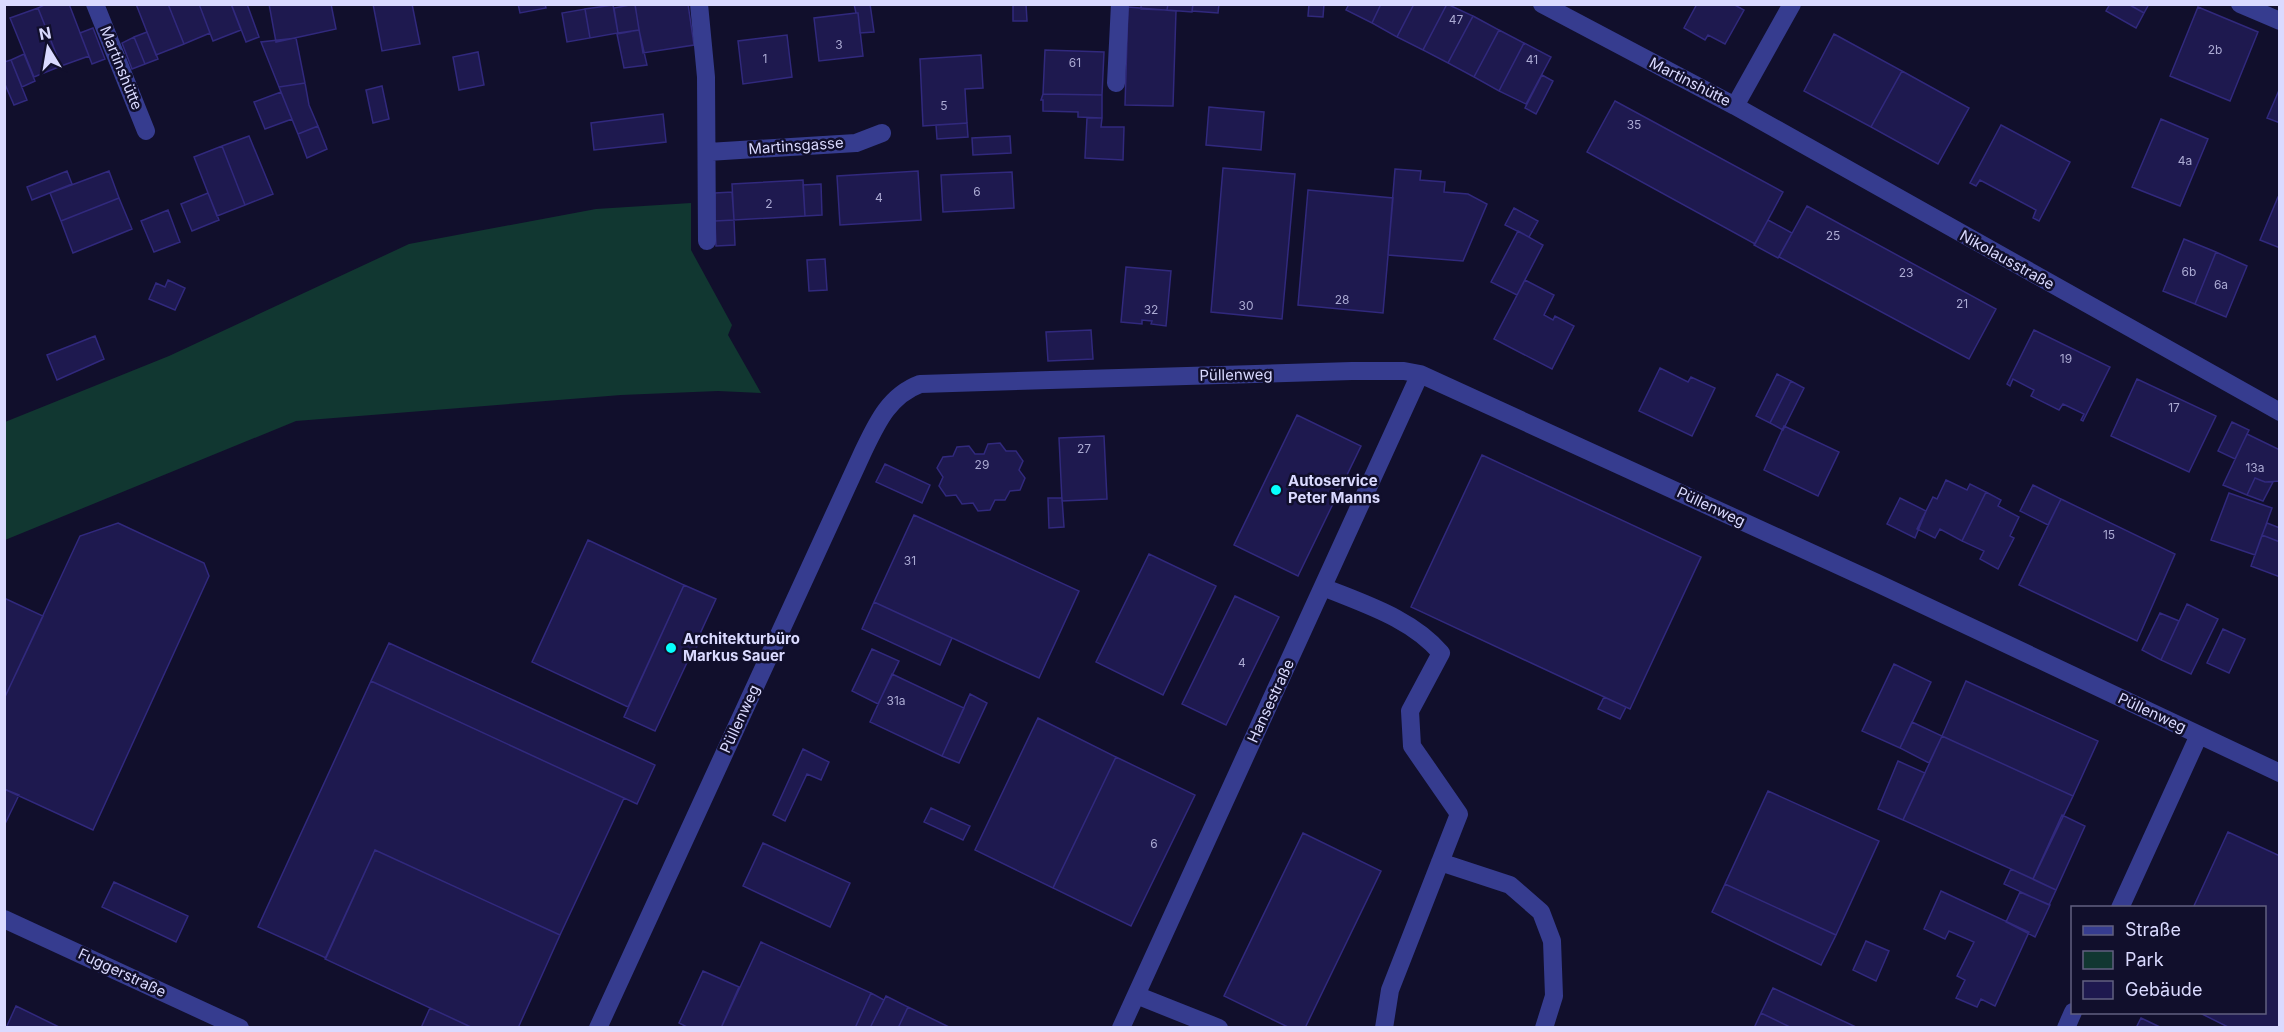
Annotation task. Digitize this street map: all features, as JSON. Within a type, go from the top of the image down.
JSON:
[{"type":"street","name":"Martinshütte","points":[[95,4],[146,131]]},
{"type":"street","points":[[699,4],[704,45],[708,152],[707,241]]},
{"type":"street","points":[[1116,83],[1120,4]]},
{"type":"street","name":"Martinshütte","points":[[1542,4],[1735,106],[1792,4]]},
{"type":"street","points":[[2240,4],[2280,21]]},
{"type":"street","name":"Nikolausstraße","points":[[1735,106],[2280,412]]},
{"type":"street","name":"Martinsgasse","points":[[708,152],[856,142],[882,133]]},
{"type":"street","name":"Püllenweg","points":[[598,1028],[862,454],[886,409],[899,395],[908,389],[931,382],[1352,370],[1404,371],[1420,374],[1877,582],[2280,773]]},
{"type":"street","name":"Hansestraße","points":[[1121,1028],[1420,374]]},
{"type":"street","points":[[1323,587],[1385,612],[1430,640],[1441,653],[1410,711],[1412,746],[1459,814],[1390,990],[1384,1028]]},
{"type":"street","name":"Püllenweg","points":[[2121,906],[2199,735]]},
{"type":"street","points":[[1440,862],[1510,885],[1541,912],[1552,941],[1554,996],[1544,1028]]},
{"type":"street","name":"Fuggerstraße","points":[[4,919],[220,1023],[240,1028]]},
{"type":"street","points":[[1136,995],[1219,1028]]},
{"type":"street","points":[[2066,1028],[2072,1014]]},
{"type":"green space","points":[[691,203],[691,250],[732,325],[728,335],[761,393],[718,391],[621,395],[296,421],[5,540],[5,422],[169,356],[409,244],[596,209]]},
{"type":"building","points":[[46,4],[69,4],[89,56],[61,66],[38,8]]},
{"type":"building","points":[[136,4],[168,4],[184,44],[156,55]]},
{"type":"building","points":[[168,4],[199,4],[210,33],[184,44]]},
{"type":"building","points":[[199,4],[231,4],[241,30],[213,41]]},
{"type":"building","points":[[247,4],[259,37],[246,42],[232,6]]},
{"type":"building","points":[[269,4],[331,4],[336,29],[276,42]]},
{"type":"building","points":[[373,4],[412,4],[420,44],[382,51]]},
{"type":"building","points":[[518,4],[545,4],[546,8],[520,13]]},
{"type":"building","points":[[635,4],[639,30],[618,33],[614,8]]},
{"type":"building","points":[[688,4],[694,45],[643,53],[635,5]]},
{"type":"building","points":[[854,4],[870,4],[874,32],[860,33],[858,13],[856,13]]},
{"type":"building","points":[[1013,4],[1026,4],[1027,21],[1013,21]]},
{"type":"building","points":[[1141,4],[1168,4],[1167,10],[1141,9]]},
{"type":"building","points":[[1168,4],[1193,4],[1192,12],[1167,10]]},
{"type":"building","points":[[1193,4],[1219,4],[1218,13],[1192,11]]},
{"type":"building","points":[[1309,4],[1324,4],[1323,17],[1308,16]]},
{"type":"building","points":[[1349,4],[1381,4],[1372,23],[1346,10]]},
{"type":"building","points":[[1381,4],[1414,4],[1397,37],[1372,23]]},
{"type":"building","points":[[1414,4],[1447,4],[1423,50],[1397,37]]},
{"type":"building","points":[[1447,4],[1473,16],[1448,63],[1423,50]]},
{"type":"building","points":[[1697,4],[1733,4],[1744,10],[1725,44],[1708,35],[1705,40],[1684,28]]},
{"type":"building","points":[[2110,4],[2128,4],[2144,13],[2136,28],[2106,11]]},
{"type":"building","points":[[2128,4],[2149,4],[2144,13]]},
{"type":"building","points":[[613,5],[618,33],[590,38],[585,9]]},
{"type":"building","points":[[1128,7],[1176,11],[1173,106],[1125,105]]},
{"type":"building","points":[[2198,7],[2258,32],[2230,101],[2170,76]]},
{"type":"building","points":[[38,8],[61,66],[34,77],[10,18]]},
{"type":"building","points":[[585,9],[590,38],[567,42],[562,13]]},
{"type":"building","points":[[858,13],[863,56],[819,61],[814,18]]},
{"type":"building","points":[[1473,16],[1499,30],[1474,77],[1448,63]]},
{"type":"building","points":[[93,28],[105,59],[92,64],[80,33]]},
{"type":"building","points":[[639,30],[647,65],[624,68],[617,34]]},
{"type":"building","points":[[1499,30],[1524,43],[1499,91],[1474,77]]},
{"type":"building","points":[[147,32],[158,59],[145,64],[134,37]]},
{"type":"building","points":[[1834,34],[1902,71],[1871,127],[1804,91]]},
{"type":"building","points":[[787,35],[792,77],[743,84],[738,41]]},
{"type":"building","points":[[134,37],[145,64],[132,69],[122,43]]},
{"type":"building","points":[[296,38],[305,83],[279,87],[261,42]]},
{"type":"building","points":[[1524,43],[1551,57],[1526,104],[1499,91]]},
{"type":"building","points":[[1045,50],[1104,52],[1102,95],[1043,94]]},
{"type":"building","points":[[478,52],[484,85],[459,90],[453,57]]},
{"type":"building","points":[[24,54],[35,81],[22,87],[11,60]]},
{"type":"building","points":[[981,55],[983,88],[965,89],[967,123],[923,126],[920,59]]},
{"type":"building","points":[[11,60],[27,100],[14,105],[4,82],[4,62]]},
{"type":"building","points":[[1902,71],[1969,108],[1938,164],[1871,127]]},
{"type":"building","points":[[1542,75],[1553,81],[1536,114],[1525,108]]},
{"type":"building","points":[[305,83],[309,105],[318,126],[298,134],[279,87]]},
{"type":"building","points":[[382,86],[389,119],[373,123],[366,90]]},
{"type":"building","points":[[2280,88],[2280,123],[2267,118]]},
{"type":"building","points":[[281,92],[292,119],[265,129],[254,102]]},
{"type":"building","points":[[1043,94],[1102,95],[1102,118],[1078,117],[1078,112],[1043,111],[1043,100],[1041,100]]},
{"type":"building","points":[[1615,101],[1783,192],[1755,244],[1587,152]]},
{"type":"building","points":[[1209,107],[1264,112],[1261,150],[1206,145]]},
{"type":"building","points":[[663,114],[666,142],[594,150],[591,123]]},
{"type":"building","points":[[1087,118],[1102,118],[1101,127],[1124,127],[1123,160],[1085,158]]},
{"type":"building","points":[[2161,119],[2208,139],[2180,206],[2132,187]]},
{"type":"building","points":[[967,123],[968,137],[937,139],[936,125]]},
{"type":"building","points":[[2001,125],[2070,162],[2039,221],[2033,218],[2036,210],[1980,180],[1976,186],[1970,183]]},
{"type":"building","points":[[318,126],[327,149],[307,158],[298,134]]},
{"type":"building","points":[[249,136],[273,194],[245,205],[222,146]]},
{"type":"building","points":[[1010,136],[1011,153],[973,155],[972,138]]},
{"type":"building","points":[[222,146],[245,205],[217,216],[194,157]]},
{"type":"building","points":[[1223,168],[1295,174],[1282,319],[1211,312]]},
{"type":"building","points":[[1395,169],[1421,171],[1420,180],[1445,182],[1444,192],[1468,194],[1487,204],[1463,261],[1388,255]]},
{"type":"building","points":[[67,171],[72,184],[32,200],[27,187]]},
{"type":"building","points":[[109,171],[119,198],[61,221],[50,193]]},
{"type":"building","points":[[918,171],[921,220],[840,225],[837,176]]},
{"type":"building","points":[[1012,172],[1014,208],[943,212],[941,175]]},
{"type":"building","points":[[803,180],[805,216],[734,220],[732,184]]},
{"type":"building","points":[[821,184],[822,215],[805,216],[803,185]]},
{"type":"building","points":[[1308,190],[1393,198],[1383,313],[1298,305]]},
{"type":"building","points":[[732,192],[734,220],[715,221],[715,193]]},
{"type":"building","points":[[208,193],[219,220],[192,231],[181,204]]},
{"type":"building","points":[[2278,197],[2280,197],[2280,248],[2260,240]]},
{"type":"building","points":[[119,198],[132,229],[73,253],[61,221]]},
{"type":"building","points":[[1807,206],[1996,309],[1969,359],[1779,257]]},
{"type":"building","points":[[1514,208],[1538,221],[1529,237],[1505,225]]},
{"type":"building","points":[[168,210],[180,242],[154,252],[141,221]]},
{"type":"building","points":[[734,220],[735,245],[716,246],[715,221]]},
{"type":"building","points":[[1768,220],[1792,233],[1778,258],[1754,245]]},
{"type":"building","points":[[1518,231],[1543,245],[1517,295],[1491,282]]},
{"type":"building","points":[[2184,239],[2216,252],[2195,304],[2163,291]]},
{"type":"building","points":[[2216,252],[2247,266],[2226,317],[2195,304]]},
{"type":"building","points":[[825,259],[827,290],[809,291],[807,260]]},
{"type":"building","points":[[1126,267],[1171,271],[1166,326],[1142,320],[1142,324],[1121,322]]},
{"type":"building","points":[[168,280],[185,288],[175,310],[149,299],[156,283],[165,287]]},
{"type":"building","points":[[1525,280],[1554,295],[1544,315],[1553,320],[1555,316],[1574,326],[1552,369],[1494,339]]},
{"type":"building","points":[[1091,330],[1093,359],[1048,361],[1046,332]]},
{"type":"building","points":[[2034,330],[2110,367],[2083,421],[2081,420],[2084,414],[2063,404],[2059,410],[2031,396],[2034,390],[2013,379],[2010,386],[2007,384]]},
{"type":"building","points":[[95,336],[104,359],[57,380],[47,355]]},
{"type":"building","points":[[1660,368],[1688,382],[1691,377],[1715,388],[1692,436],[1639,411]]},
{"type":"building","points":[[1777,374],[1791,381],[1770,423],[1756,416]]},
{"type":"building","points":[[2137,379],[2216,416],[2189,472],[2111,436]]},
{"type":"building","points":[[1791,381],[1804,388],[1783,430],[1770,423]]},
{"type":"building","points":[[1297,415],[1361,446],[1298,576],[1234,545]]},
{"type":"building","points":[[2232,422],[2249,430],[2235,459],[2218,451]]},
{"type":"building","points":[[1784,426],[1839,452],[1818,496],[1764,470]]},
{"type":"building","points":[[2247,434],[2280,450],[2280,481],[2265,482],[2255,478],[2247,495],[2223,485]]},
{"type":"building","points":[[1104,436],[1107,499],[1062,501],[1059,438]]},
{"type":"building","points":[[1000,443],[1006,451],[1016,451],[1023,461],[1019,470],[1025,478],[1020,490],[1010,491],[1005,500],[995,500],[990,510],[978,511],[973,503],[962,504],[956,495],[946,496],[939,486],[943,477],[937,468],[943,457],[953,456],[957,447],[969,446],[975,454],[984,454],[988,444]]},
{"type":"building","points":[[1482,455],[1701,557],[1630,709],[1411,607]]},
{"type":"building","points":[[885,464],[930,485],[922,503],[876,482]]},
{"type":"building","points":[[2255,478],[2273,482],[2263,501],[2247,495]]},
{"type":"building","points":[[1946,480],[1967,490],[1970,484],[1986,492],[1962,541],[1940,529],[1935,538],[1917,529],[1933,497],[1937,499]]},
{"type":"building","points":[[2033,485],[2061,499],[2048,525],[2020,511]]},
{"type":"building","points":[[1986,492],[2001,500],[1998,506],[2019,517],[2010,536],[2014,538],[1998,569],[1980,559],[1984,551],[1962,541]]},
{"type":"building","points":[[2229,493],[2272,508],[2255,555],[2211,540]]},
{"type":"building","points":[[1048,498],[1062,498],[1064,527],[1049,528]]},
{"type":"building","points":[[1900,498],[1926,511],[1915,538],[1887,524]]},
{"type":"building","points":[[2061,499],[2175,554],[2137,641],[2019,585]]},
{"type":"building","points":[[914,515],[1079,591],[1039,678],[874,602]]},
{"type":"building","points":[[118,523],[204,563],[209,576],[93,830],[4,789],[4,699],[80,536]]},
{"type":"building","points":[[2267,523],[2280,528],[2280,542],[2262,535]]},
{"type":"building","points":[[2262,535],[2280,542],[2280,577],[2251,566]]},
{"type":"building","points":[[588,540],[684,585],[628,707],[532,662]]},
{"type":"building","points":[[1149,554],[1216,586],[1163,695],[1096,662]]},
{"type":"building","points":[[684,585],[716,599],[693,655],[691,654],[655,731],[624,717]]},
{"type":"building","points":[[1235,596],[1279,617],[1226,725],[1182,704]]},
{"type":"building","points":[[4,598],[43,616],[4,699]]},
{"type":"building","points":[[874,602],[952,638],[940,665],[862,629]]},
{"type":"building","points":[[2187,604],[2218,619],[2191,674],[2161,660]]},
{"type":"building","points":[[2160,613],[2179,621],[2161,660],[2142,650]]},
{"type":"building","points":[[2223,629],[2245,639],[2229,673],[2207,663]]},
{"type":"building","points":[[389,643],[655,765],[637,804],[371,681]]},
{"type":"building","points":[[872,649],[899,661],[878,704],[852,691]]},
{"type":"building","points":[[1894,664],[1931,682],[1900,748],[1862,731]]},
{"type":"building","points":[[892,674],[964,708],[942,756],[870,722]]},
{"type":"building","points":[[371,681],[624,798],[560,935],[375,850],[326,958],[258,927]]},
{"type":"building","points":[[1966,681],[2098,741],[2073,796],[1942,736]]},
{"type":"building","points":[[970,694],[987,703],[959,763],[942,756]]},
{"type":"building","points":[[1604,697],[1626,707],[1620,719],[1598,709]]},
{"type":"building","points":[[1038,718],[1116,757],[1053,888],[975,850]]},
{"type":"building","points":[[1912,722],[1942,736],[1929,763],[1900,748]]},
{"type":"building","points":[[1942,736],[2073,796],[2033,879],[1903,820]]},
{"type":"building","points":[[803,749],[829,762],[821,780],[807,774],[785,821],[773,815]]},
{"type":"building","points":[[1116,757],[1195,795],[1131,926],[1053,888]]},
{"type":"building","points":[[1898,761],[1925,773],[1903,820],[1878,809]]},
{"type":"building","points":[[4,789],[19,795],[4,826]]},
{"type":"building","points":[[1768,791],[1879,841],[1836,935],[1725,884]]},
{"type":"building","points":[[931,808],[970,826],[963,840],[924,822]]},
{"type":"building","points":[[2062,815],[2085,826],[2056,890],[2033,879]]},
{"type":"building","points":[[2228,832],[2280,856],[2280,1028],[2230,1028],[2202,1014],[2266,1014],[2266,906],[2194,906]]},
{"type":"building","points":[[1303,833],[1381,871],[1305,1028],[1290,1028],[1224,996]]},
{"type":"building","points":[[763,843],[850,883],[830,927],[743,886]]},
{"type":"building","points":[[375,850],[560,935],[518,1028],[473,1028],[325,959]]},
{"type":"building","points":[[2011,869],[2056,890],[2049,905],[2004,884]]},
{"type":"building","points":[[114,882],[188,916],[176,942],[102,907]]},
{"type":"building","points":[[1725,884],[1836,935],[1821,965],[1712,912]]},
{"type":"building","points":[[1941,891],[2029,932],[1995,1006],[1981,999],[1977,1007],[1956,998],[1965,980],[1957,976],[1974,942],[1949,931],[1945,939],[1924,929]]},
{"type":"building","points":[[2020,892],[2050,905],[2035,937],[2006,922]]},
{"type":"building","points":[[1866,941],[1889,951],[1876,981],[1853,970]]},
{"type":"building","points":[[761,942],[871,993],[855,1028],[726,1028],[722,1026]]},
{"type":"building","points":[[703,971],[739,987],[721,1028],[689,1028],[679,1023]]},
{"type":"building","points":[[1773,988],[1858,1028],[1792,1028],[1761,1013]]},
{"type":"building","points":[[871,993],[884,1000],[870,1028],[855,1028]]},
{"type":"building","points":[[886,996],[908,1007],[898,1028],[870,1028]]},
{"type":"building","points":[[16,1006],[61,1028],[6,1028]]},
{"type":"building","points":[[908,1007],[951,1028],[898,1028]]},
{"type":"building","points":[[430,1008],[473,1028],[421,1028]]},
{"type":"building","points":[[1761,1013],[1792,1028],[1754,1028]]},
{"type":"building","points":[[2141,1018],[2162,1028],[2136,1028]]},
{"type":"place","name":"Autoservice Peter Manns","points":[[1276,490]]},
{"type":"place","name":"Architekturbüro Markus Sauer","points":[[671,648]]}]
